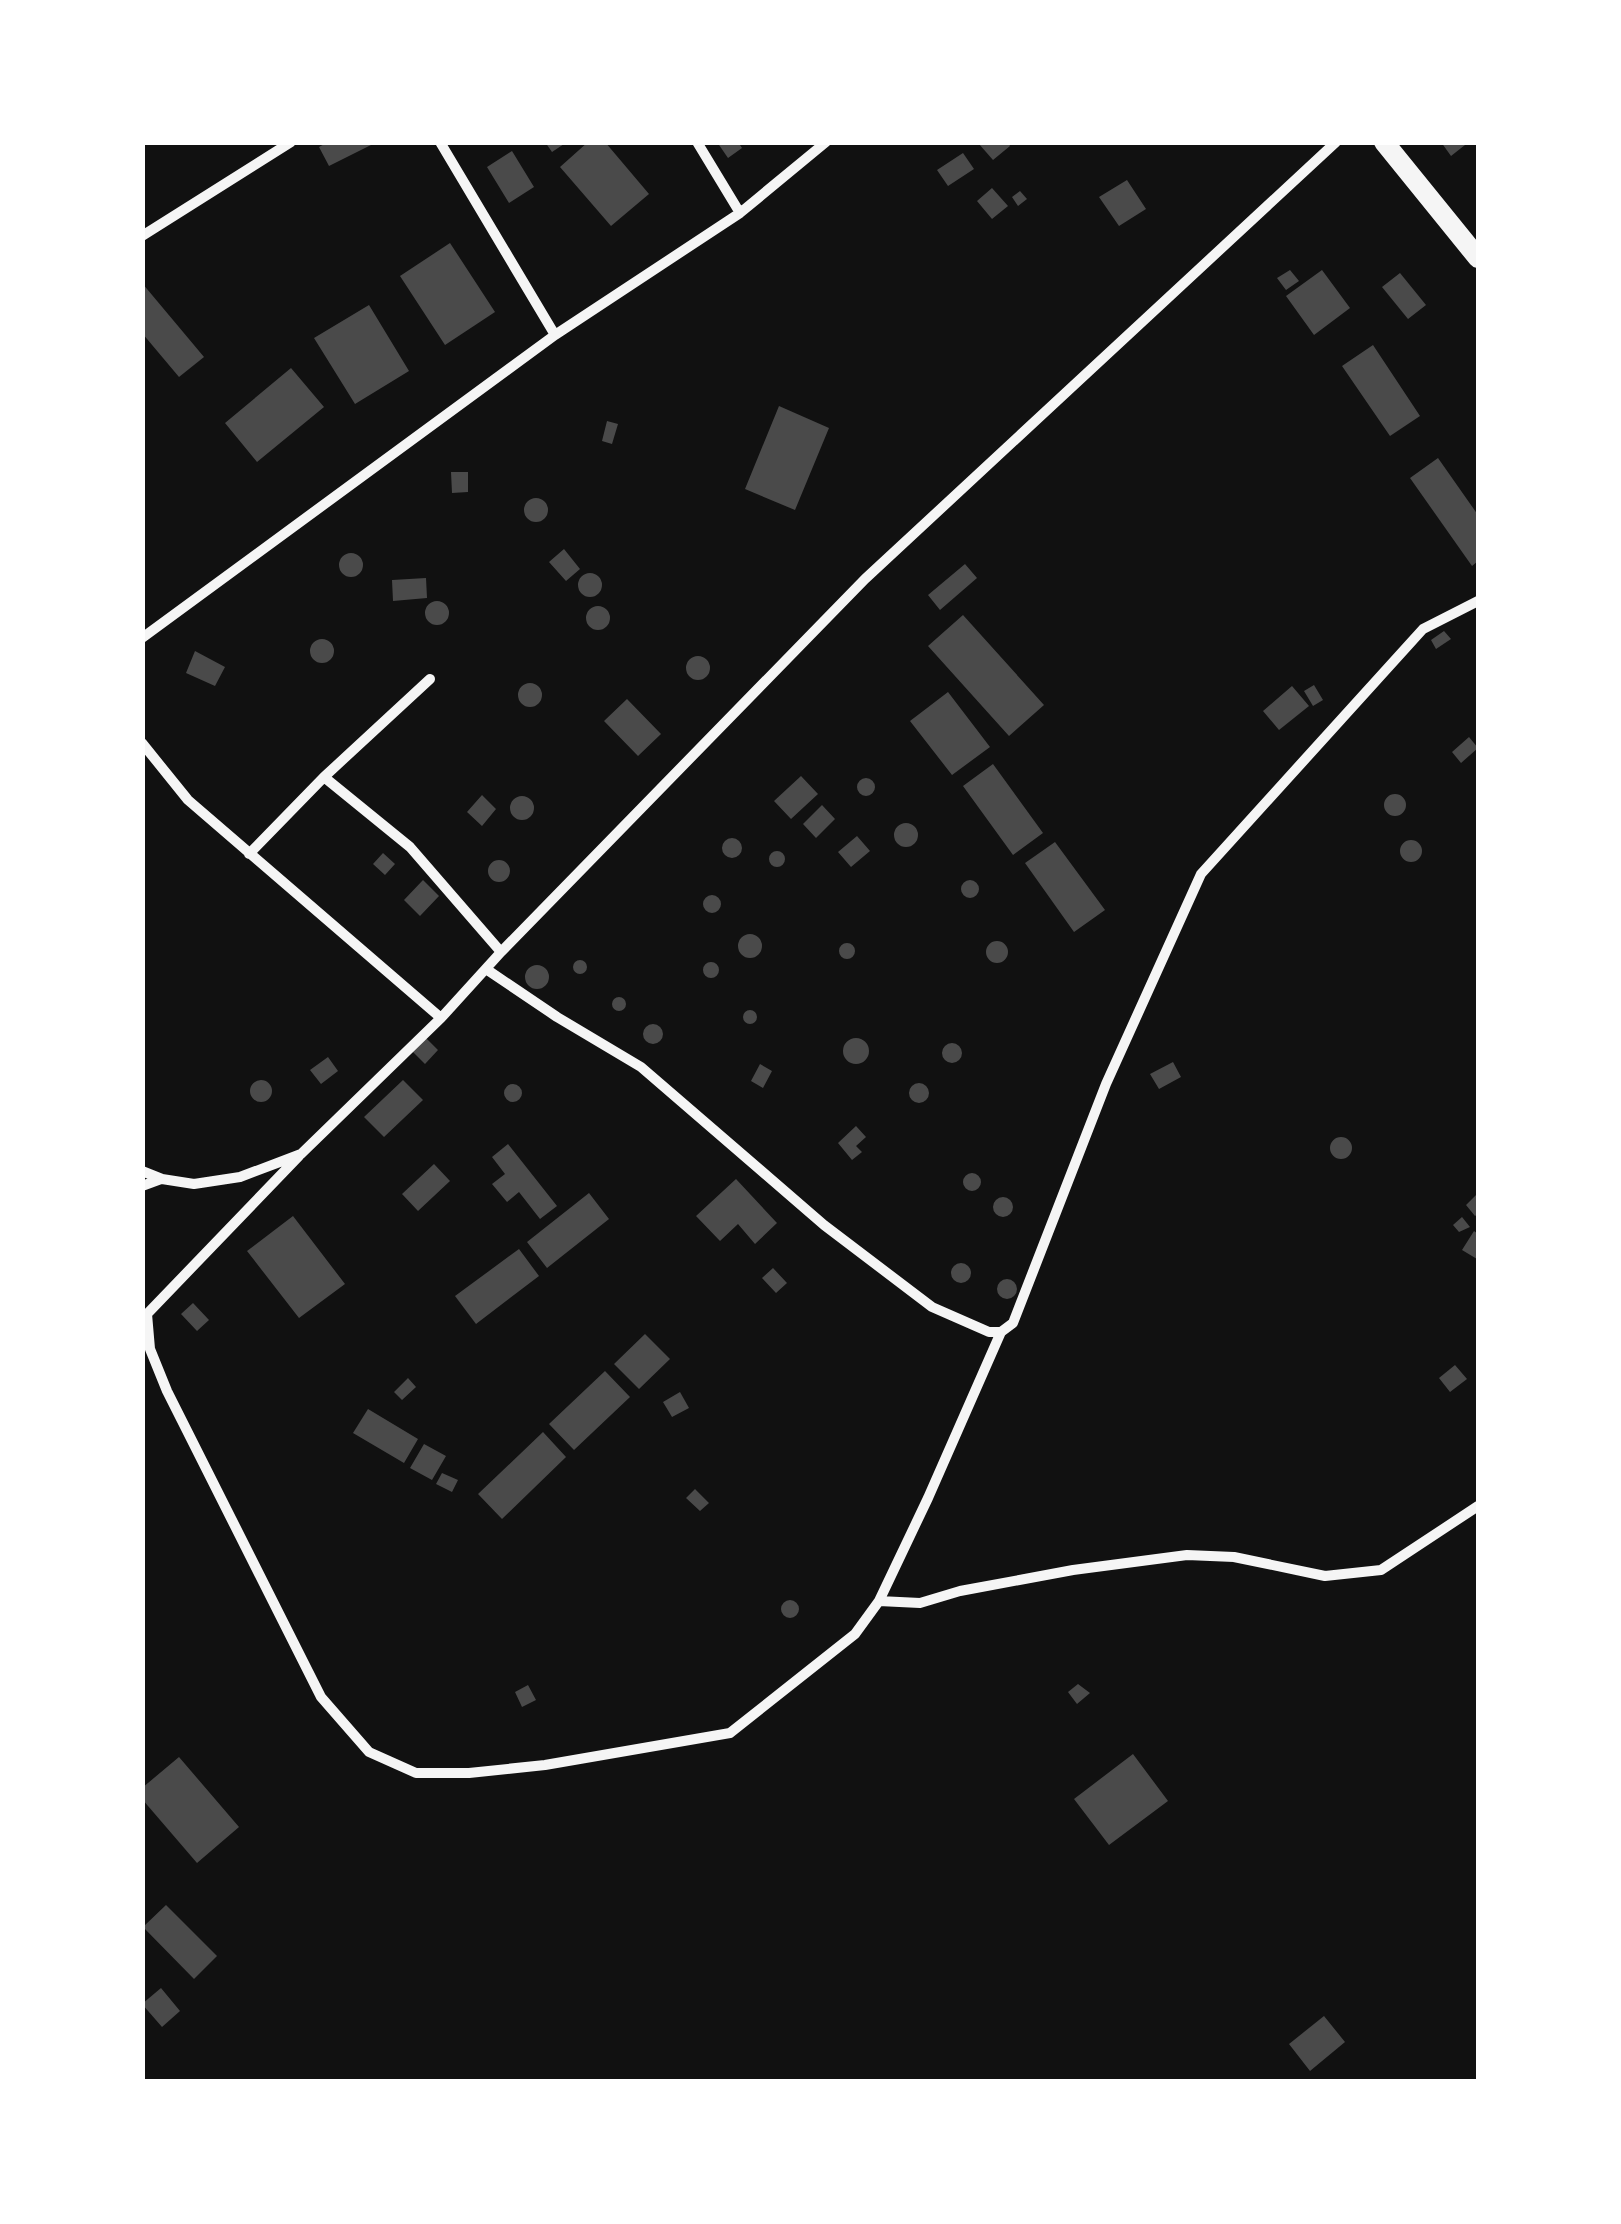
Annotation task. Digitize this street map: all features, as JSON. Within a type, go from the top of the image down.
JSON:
[{"type":"main road","points":[[1384,142],[1478,258]]},
{"type":"street","points":[[142,236],[291,142]]},
{"type":"street","points":[[440,142],[554,334]]},
{"type":"street","points":[[697,142],[740,212]]},
{"type":"street","points":[[142,638],[554,334],[740,212],[826,142]]},
{"type":"street","points":[[1336,142],[865,579],[441,1018],[301,1154],[147,1314],[150,1349],[167,1391],[321,1697],[369,1752],[416,1773],[469,1773],[545,1765],[730,1733],[854,1634],[879,1601],[1000,1332],[1013,1323],[1106,1084],[1201,874],[1424,629],[1478,602]]},
{"type":"street","points":[[249,854],[324,776],[430,679]]},
{"type":"street","points":[[142,743],[188,800],[441,1018]]},
{"type":"street","points":[[324,776],[410,847],[501,952]]},
{"type":"street","points":[[486,969],[641,1067],[824,1225],[932,1308],[989,1332],[1000,1332]]},
{"type":"street","points":[[142,1172],[194,1184],[240,1177],[301,1154]]},
{"type":"street","points":[[142,1186],[162,1179]]},
{"type":"street","points":[[879,1601],[920,1603],[960,1591],[1073,1570],[1187,1555],[1234,1557],[1325,1576],[1382,1570],[1478,1506]]},
{"type":"building","points":[[328,142],[377,142],[329,166],[319,147]]},
{"type":"building","points":[[545,142],[567,142],[552,152]]},
{"type":"building","points":[[588,142],[605,142],[649,194],[611,226],[560,167]]},
{"type":"building","points":[[717,142],[738,142],[742,148],[728,158]]},
{"type":"building","points":[[981,142],[1008,142],[1010,146],[993,160]]},
{"type":"building","points":[[1441,142],[1463,142],[1465,145],[1451,156]]},
{"type":"building","points":[[512,151],[534,187],[509,203],[487,167]]},
{"type":"building","points":[[963,153],[974,169],[948,186],[937,170]]},
{"type":"building","points":[[1127,180],[1146,209],[1119,226],[1099,197]]},
{"type":"building","points":[[992,188],[1008,206],[992,219],[977,201]]},
{"type":"building","points":[[1020,191],[1027,199],[1018,206],[1012,197]]},
{"type":"building","points":[[450,243],[495,312],[445,345],[400,276]]},
{"type":"building","points":[[1290,270],[1299,281],[1286,290],[1277,278]]},
{"type":"building","points":[[1322,270],[1350,308],[1314,335],[1286,296]]},
{"type":"building","points":[[1400,273],[1426,305],[1408,319],[1382,287]]},
{"type":"building","points":[[142,283],[204,357],[179,377],[142,333]]},
{"type":"building","points":[[369,305],[409,371],[355,404],[314,338]]},
{"type":"building","points":[[1373,345],[1420,416],[1390,436],[1342,366]]},
{"type":"building","points":[[291,368],[324,407],[257,462],[225,423]]},
{"type":"building","points":[[779,406],[829,428],[795,510],[745,489]]},
{"type":"building","points":[[607,421],[618,424],[612,444],[602,441]]},
{"type":"building","points":[[1438,458],[1478,515],[1478,561],[1472,566],[1410,478]]},
{"type":"building","points":[[451,472],[468,472],[468,492],[452,493]]},
{"type":"building","points":[[536,498],[548,510],[536,522],[524,510]]},
{"type":"building","points":[[564,549],[580,569],[566,581],[549,562]]},
{"type":"building","points":[[351,553],[363,565],[351,577],[339,565]]},
{"type":"building","points":[[965,564],[977,578],[940,610],[928,595]]},
{"type":"building","points":[[590,573],[602,585],[590,597],[578,585]]},
{"type":"building","points":[[426,578],[427,598],[393,601],[392,580]]},
{"type":"building","points":[[437,601],[449,613],[437,625],[425,613]]},
{"type":"building","points":[[598,606],[610,618],[598,630],[586,618]]},
{"type":"building","points":[[963,615],[1044,705],[1009,736],[928,646]]},
{"type":"building","points":[[1444,631],[1451,639],[1436,649],[1431,640]]},
{"type":"building","points":[[322,639],[334,651],[322,663],[310,651]]},
{"type":"building","points":[[195,651],[225,667],[215,686],[186,673]]},
{"type":"building","points":[[698,656],[710,668],[698,680],[686,668]]},
{"type":"building","points":[[530,683],[542,695],[530,707],[518,695]]},
{"type":"building","points":[[1314,685],[1323,700],[1313,706],[1304,691]]},
{"type":"building","points":[[1292,686],[1309,706],[1279,730],[1263,711]]},
{"type":"building","points":[[948,692],[990,747],[952,775],[910,721]]},
{"type":"building","points":[[627,699],[661,734],[638,756],[604,721]]},
{"type":"building","points":[[1469,737],[1478,748],[1461,763],[1452,752]]},
{"type":"building","points":[[993,764],[1043,833],[1013,855],[963,786]]},
{"type":"building","points":[[801,776],[818,794],[791,819],[774,801]]},
{"type":"building","points":[[866,778],[875,787],[866,796],[857,787]]},
{"type":"building","points":[[1395,794],[1406,805],[1395,816],[1384,805]]},
{"type":"building","points":[[482,795],[496,809],[482,826],[467,812]]},
{"type":"building","points":[[522,796],[534,808],[522,820],[510,808]]},
{"type":"building","points":[[822,805],[835,819],[816,838],[803,824]]},
{"type":"building","points":[[906,823],[918,835],[906,847],[894,835]]},
{"type":"building","points":[[857,836],[870,851],[851,867],[838,852]]},
{"type":"building","points":[[732,838],[742,848],[732,858],[722,848]]},
{"type":"building","points":[[1411,840],[1419,843],[1419,859],[1411,862],[1403,859],[1400,851],[1403,843]]},
{"type":"building","points":[[1055,842],[1105,910],[1074,932],[1025,863]]},
{"type":"building","points":[[777,851],[785,859],[777,867],[769,859]]},
{"type":"building","points":[[383,853],[395,864],[385,875],[373,864]]},
{"type":"building","points":[[495,860],[503,860],[510,871],[503,882],[495,882],[488,875],[488,867]]},
{"type":"building","points":[[423,880],[439,896],[420,916],[404,900]]},
{"type":"building","points":[[970,880],[977,882],[977,896],[970,898],[963,896],[961,889],[963,882]]},
{"type":"building","points":[[712,895],[721,904],[712,913],[703,904]]},
{"type":"building","points":[[745,934],[755,934],[762,946],[755,958],[745,958],[738,951],[738,941]]},
{"type":"building","points":[[997,941],[1005,944],[1005,960],[997,963],[989,960],[986,952],[989,944]]},
{"type":"building","points":[[847,943],[855,951],[847,959],[839,951]]},
{"type":"building","points":[[580,960],[587,967],[580,974],[573,967]]},
{"type":"building","points":[[711,962],[719,970],[711,978],[703,970]]},
{"type":"building","points":[[537,965],[549,977],[537,989],[525,977]]},
{"type":"building","points":[[619,997],[626,1004],[619,1011],[612,1004]]},
{"type":"building","points":[[750,1010],[757,1017],[750,1024],[743,1017]]},
{"type":"building","points":[[649,1024],[657,1024],[663,1034],[657,1044],[649,1044],[643,1038],[643,1030]]},
{"type":"building","points":[[425,1037],[438,1050],[425,1064],[412,1051]]},
{"type":"building","points":[[856,1038],[865,1042],[869,1051],[865,1060],[856,1064],[847,1060],[843,1051],[847,1042]]},
{"type":"building","points":[[952,1043],[962,1053],[952,1063],[942,1053]]},
{"type":"building","points":[[328,1057],[338,1071],[321,1084],[310,1070]]},
{"type":"building","points":[[1173,1062],[1181,1077],[1159,1089],[1150,1074]]},
{"type":"building","points":[[760,1064],[772,1071],[763,1088],[751,1081]]},
{"type":"building","points":[[261,1080],[269,1083],[269,1099],[261,1102],[253,1099],[250,1091],[253,1083]]},
{"type":"building","points":[[403,1080],[423,1100],[384,1137],[364,1117]]},
{"type":"building","points":[[915,1083],[923,1083],[929,1093],[923,1103],[915,1103],[909,1097],[909,1089]]},
{"type":"building","points":[[513,1084],[522,1093],[513,1102],[504,1093]]},
{"type":"building","points":[[856,1126],[866,1137],[856,1146],[862,1152],[852,1160],[838,1143]]},
{"type":"building","points":[[1341,1137],[1349,1140],[1349,1156],[1341,1159],[1333,1156],[1330,1148],[1333,1140]]},
{"type":"building","points":[[508,1144],[557,1206],[540,1219],[519,1192],[507,1202],[492,1184],[505,1174],[492,1157]]},
{"type":"building","points":[[434,1164],[450,1181],[418,1211],[402,1194]]},
{"type":"building","points":[[972,1173],[981,1182],[972,1191],[963,1182]]},
{"type":"building","points":[[736,1179],[777,1223],[755,1244],[738,1224],[720,1241],[696,1216]]},
{"type":"building","points":[[589,1193],[609,1219],[547,1268],[527,1242]]},
{"type":"building","points":[[1478,1193],[1478,1214],[1475,1216],[1466,1205]]},
{"type":"building","points":[[1003,1197],[1013,1207],[1003,1217],[993,1207]]},
{"type":"building","points":[[293,1216],[345,1284],[299,1318],[247,1251]]},
{"type":"building","points":[[1462,1217],[1470,1227],[1459,1232],[1453,1225]]},
{"type":"building","points":[[1474,1231],[1478,1234],[1477,1259],[1462,1250]]},
{"type":"building","points":[[519,1249],[539,1276],[476,1324],[455,1296]]},
{"type":"building","points":[[957,1263],[965,1263],[971,1273],[965,1283],[957,1283],[951,1277],[951,1269]]},
{"type":"building","points":[[773,1268],[787,1283],[776,1293],[762,1278]]},
{"type":"building","points":[[1007,1279],[1017,1289],[1007,1299],[997,1289]]},
{"type":"building","points":[[193,1303],[209,1320],[197,1331],[181,1314]]},
{"type":"building","points":[[645,1334],[670,1359],[639,1389],[614,1364]]},
{"type":"building","points":[[1455,1365],[1467,1379],[1450,1392],[1439,1378]]},
{"type":"building","points":[[605,1371],[630,1397],[574,1450],[549,1424]]},
{"type":"building","points":[[408,1378],[416,1387],[402,1400],[394,1392]]},
{"type":"building","points":[[680,1392],[689,1408],[672,1417],[663,1402]]},
{"type":"building","points":[[368,1409],[418,1439],[404,1463],[353,1433]]},
{"type":"building","points":[[543,1432],[566,1457],[502,1519],[478,1494]]},
{"type":"building","points":[[424,1444],[446,1456],[432,1480],[410,1468]]},
{"type":"building","points":[[442,1473],[458,1480],[452,1492],[436,1484]]},
{"type":"building","points":[[695,1489],[709,1503],[700,1511],[686,1498]]},
{"type":"building","points":[[790,1600],[799,1609],[790,1618],[781,1609]]},
{"type":"building","points":[[1078,1684],[1090,1693],[1077,1704],[1068,1692]]},
{"type":"building","points":[[528,1685],[536,1700],[522,1707],[515,1692]]},
{"type":"building","points":[[1133,1754],[1168,1801],[1109,1845],[1074,1799]]},
{"type":"building","points":[[179,1757],[239,1827],[197,1863],[142,1799],[142,1788]]},
{"type":"building","points":[[166,1905],[217,1956],[194,1979],[143,1927]]},
{"type":"building","points":[[161,1988],[180,2011],[162,2027],[142,2004]]},
{"type":"building","points":[[1324,2016],[1345,2042],[1310,2071],[1289,2044]]}]
